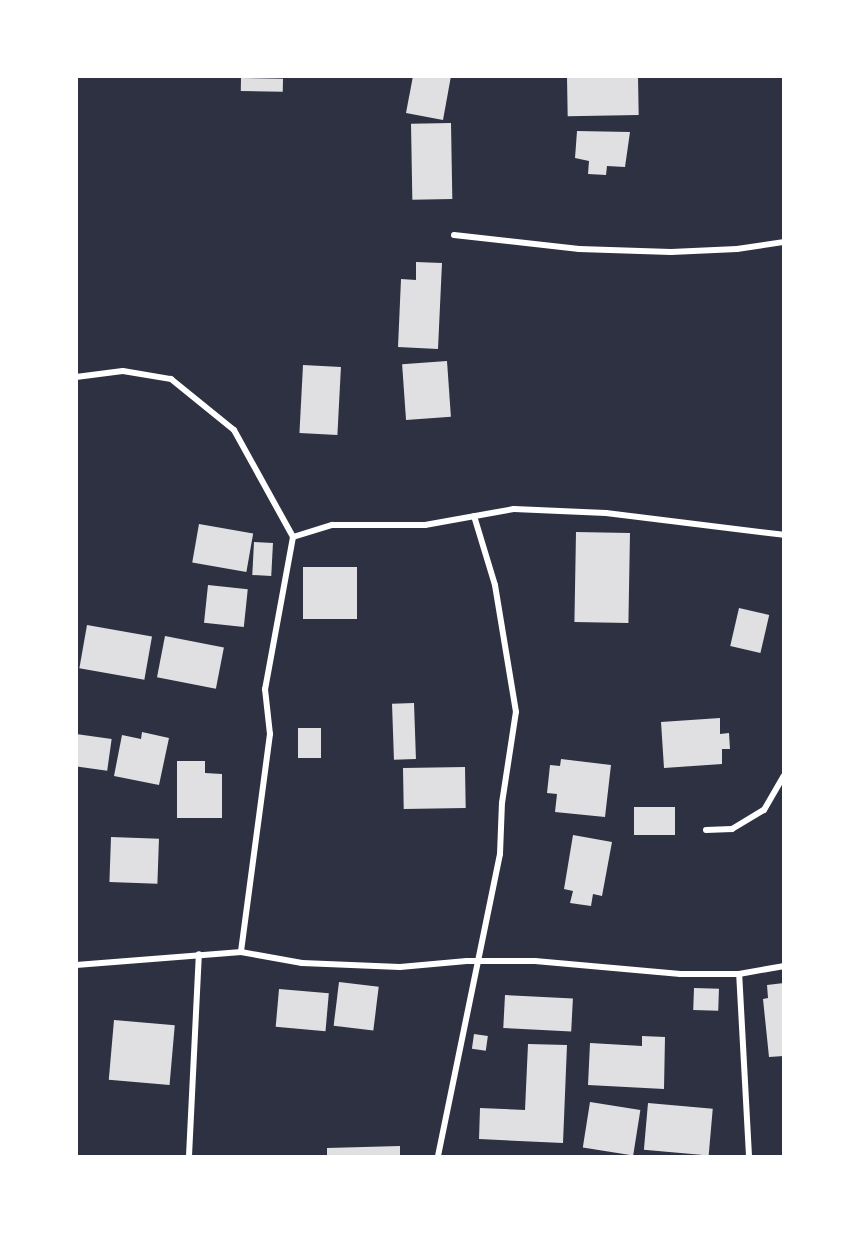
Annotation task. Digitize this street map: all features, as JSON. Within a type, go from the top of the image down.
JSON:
[{"type":"street","points":[[454,235],[579,249],[671,252],[737,249],[783,242]]},
{"type":"street","points":[[76,377],[123,371],[171,379],[234,430],[293,537],[265,688],[270,734],[241,952]]},
{"type":"street","points":[[293,537],[332,525],[425,525],[514,509],[577,510],[783,535]]},
{"type":"street","points":[[438,1156],[500,854],[502,803],[516,712],[495,585],[474,516]]},
{"type":"street","points":[[706,830],[732,829],[764,810],[783,776]]},
{"type":"street","points":[[76,965],[241,952],[302,963],[400,968],[479,961],[739,974],[783,966]]},
{"type":"street","points":[[189,1156],[199,954]]},
{"type":"street","points":[[739,974],[749,1156]]},
{"type":"building","points":[[413,76],[451,76],[443,120],[406,113]]},
{"type":"building","points":[[638,76],[639,115],[568,116],[567,77]]},
{"type":"building","points":[[241,78],[283,79],[283,92],[241,91]]},
{"type":"building","points":[[451,123],[452,199],[412,200],[411,124]]},
{"type":"building","points":[[577,131],[630,132],[625,167],[607,166],[606,175],[588,174],[589,161],[575,158]]},
{"type":"building","points":[[416,262],[442,263],[438,349],[398,347],[401,279],[416,280]]},
{"type":"building","points":[[447,361],[451,417],[406,420],[402,364]]},
{"type":"building","points":[[303,365],[341,367],[337,435],[299,433]]},
{"type":"building","points":[[199,524],[253,534],[246,572],[192,562]]},
{"type":"building","points":[[576,532],[630,533],[628,623],[574,622]]},
{"type":"building","points":[[254,542],[273,543],[271,576],[252,575]]},
{"type":"building","points":[[303,567],[357,567],[357,619],[303,619]]},
{"type":"building","points":[[208,585],[248,589],[244,627],[204,623]]},
{"type":"building","points":[[739,608],[769,615],[760,653],[730,646]]},
{"type":"building","points":[[87,625],[152,636],[144,680],[79,668]]},
{"type":"building","points":[[165,636],[224,647],[216,689],[157,677]]},
{"type":"building","points":[[414,703],[416,759],[394,760],[392,704]]},
{"type":"building","points":[[720,718],[720,734],[729,733],[730,749],[722,749],[722,764],[664,768],[661,722]]},
{"type":"building","points":[[298,728],[321,728],[321,758],[298,758]]},
{"type":"building","points":[[142,732],[169,738],[159,785],[114,776],[122,735],[141,739]]},
{"type":"building","points":[[76,734],[112,739],[107,771],[76,766]]},
{"type":"building","points":[[561,759],[611,765],[605,817],[555,812],[557,794],[547,793],[550,765],[560,766]]},
{"type":"building","points":[[177,761],[205,761],[205,773],[222,774],[222,818],[177,818]]},
{"type":"building","points":[[465,767],[466,808],[404,809],[403,768]]},
{"type":"building","points":[[634,807],[675,807],[675,835],[634,835]]},
{"type":"building","points":[[573,835],[612,842],[602,896],[593,894],[591,906],[570,903],[573,891],[564,889]]},
{"type":"building","points":[[111,837],[159,839],[157,884],[109,882]]},
{"type":"building","points":[[339,982],[379,987],[373,1031],[334,1026]]},
{"type":"building","points":[[784,983],[784,1056],[769,1057],[763,999],[768,998],[767,985]]},
{"type":"building","points":[[694,988],[719,989],[718,1011],[693,1010]]},
{"type":"building","points":[[279,989],[329,993],[325,1031],[276,1027]]},
{"type":"building","points":[[505,995],[573,999],[571,1032],[503,1028]]},
{"type":"building","points":[[114,1020],[175,1025],[170,1085],[109,1080]]},
{"type":"building","points":[[474,1034],[488,1036],[486,1051],[472,1049]]},
{"type":"building","points":[[642,1036],[665,1037],[664,1089],[588,1085],[590,1043],[642,1046]]},
{"type":"building","points":[[528,1044],[567,1045],[563,1143],[479,1139],[480,1108],[525,1110]]},
{"type":"building","points":[[590,1102],[640,1110],[633,1155],[583,1147]]},
{"type":"building","points":[[648,1103],[713,1109],[709,1155],[644,1150]]},
{"type":"building","points":[[400,1146],[400,1156],[327,1156],[327,1148]]}]
